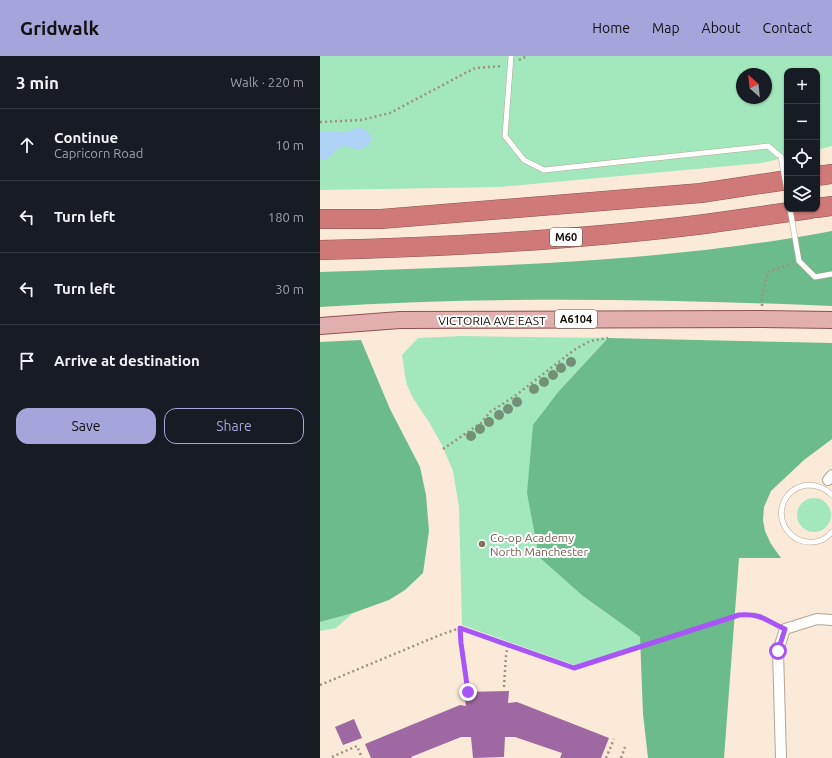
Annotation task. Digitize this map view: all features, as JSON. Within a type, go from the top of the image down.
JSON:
[{"type":"highway","points":[[820,176],[832,174]]},
{"type":"highway","points":[[320,219],[382,219],[700,193],[784,180]]},
{"type":"highway","points":[[820,208],[832,206]]},
{"type":"highway","name":"M60","points":[[320,250],[392,248],[548,239],[704,224],[789,212]]},
{"type":"main road","name":"VICTORIA AVE EAST","points":[[320,326],[400,320],[832,320]]},
{"type":"street","points":[[781,758],[778,651],[785,629],[817,619],[832,620]]},
{"type":"lane","points":[[511,56],[505,136],[524,160],[544,170],[768,146],[781,157],[784,176]]},
{"type":"lane","points":[[791,212],[799,261],[815,276],[832,274]]},
{"type":"lane","points":[[832,495],[829,481],[815,485],[803,485],[792,491],[784,500],[781,512],[783,524],[789,534],[800,541],[812,543],[823,540],[832,532]]},
{"type":"path","points":[[320,122],[361,120],[390,113],[475,68],[510,65],[527,56]]},
{"type":"path","points":[[761,319],[762,296],[768,272],[799,261]]},
{"type":"path","points":[[443,449],[481,423],[490,412],[515,396],[574,350],[590,341],[608,338]]},
{"type":"path","points":[[320,685],[460,628],[574,668],[739,615],[748,614],[762,616],[785,629]]},
{"type":"path","points":[[460,628],[468,692]]},
{"type":"path","points":[[504,687],[508,645]]},
{"type":"path","points":[[606,758],[614,739]]},
{"type":"path","points":[[332,757],[357,746],[362,758]]},
{"type":"path","points":[[621,758],[625,747]]},
{"type":"green space","points":[[320,56],[832,56],[832,146],[820,149],[820,68],[784,68],[784,158],[762,163],[500,187],[320,190]]},
{"type":"green space","points":[[832,231],[832,306],[640,300],[512,300],[448,301],[320,307],[320,272],[513,265],[641,256],[768,242]]},
{"type":"green space","points":[[462,336],[608,338],[559,391],[583,596],[640,637],[641,645],[574,665],[462,625],[459,507],[453,471],[442,445],[413,398],[407,385],[402,355],[418,338]]},
{"type":"green space","points":[[608,338],[832,343],[832,439],[804,460],[771,491],[764,507],[763,520],[765,531],[771,544],[781,558],[739,558],[724,758],[648,758],[643,714],[640,637],[583,596],[539,557],[527,493],[533,425],[559,391]]},
{"type":"green space","points":[[361,340],[390,409],[420,467],[426,495],[429,531],[423,573],[405,590],[389,600],[353,613],[320,622],[320,342]]},
{"type":"green space","points":[[814,498],[820,499],[826,503],[830,509],[830,521],[826,527],[820,531],[814,532],[808,531],[802,527],[798,521],[797,515],[798,509],[802,503],[808,499]]},
{"type":"green space","points":[[353,613],[336,628],[320,631],[320,622]]},
{"type":"water","points":[[359,127],[371,136],[372,140],[367,146],[357,150],[344,146],[336,150],[329,157],[320,160],[320,132],[344,132]]},
{"type":"building","points":[[509,691],[508,703],[517,702],[609,738],[601,758],[560,758],[562,753],[515,737],[505,737],[504,757],[473,758],[471,737],[461,737],[411,757],[412,758],[371,758],[365,744],[460,705],[466,706],[464,692]]},
{"type":"building","points":[[354,719],[362,738],[343,745],[335,727]]},
{"type":"place","name":"Co-op Academy North Manchester","points":[[482,544]]},
{"type":"route","points":[[468,692],[460,628],[574,668],[739,615],[755,614],[762,616],[785,629],[778,651]]}]
